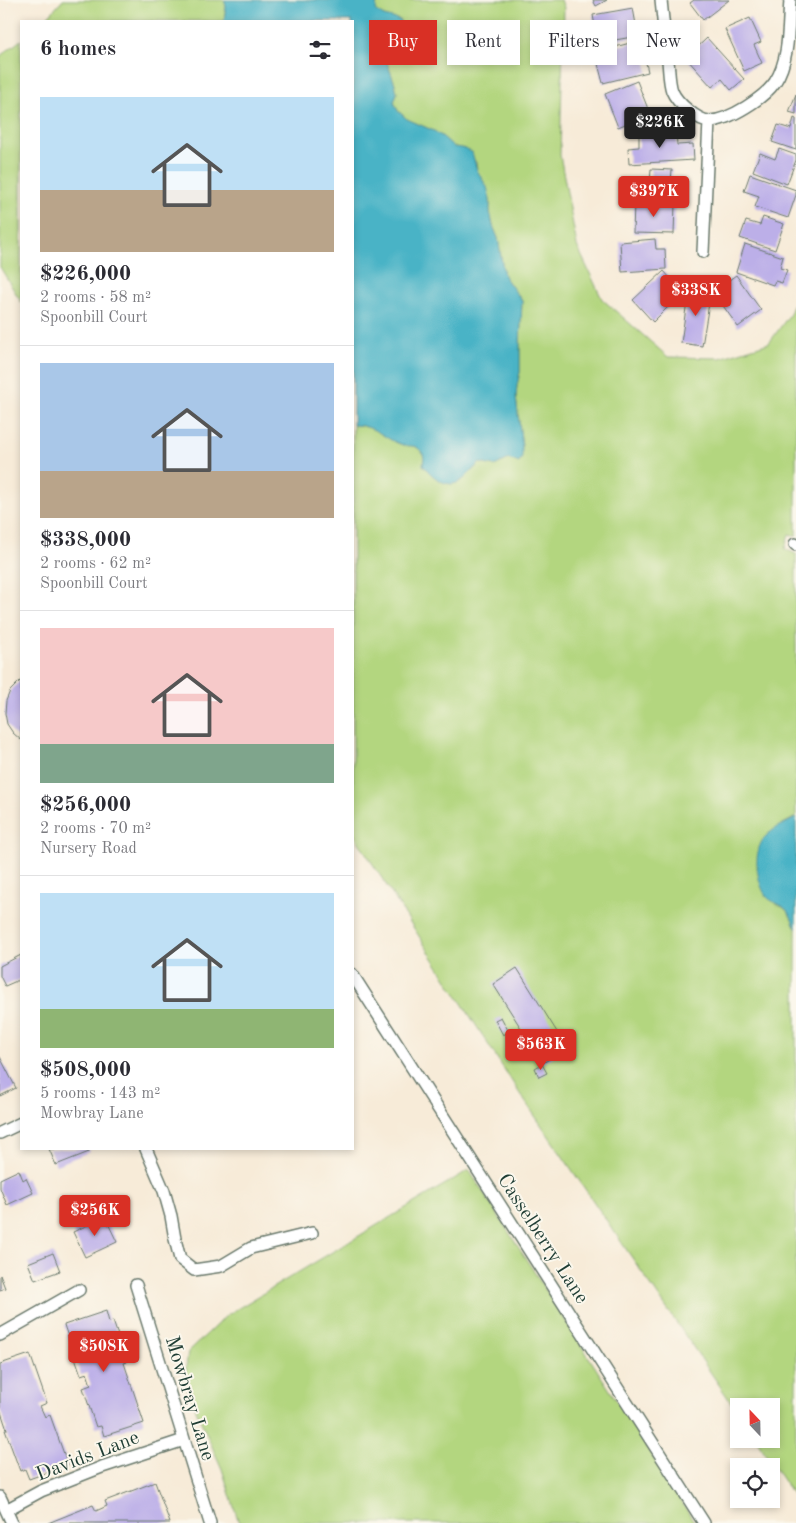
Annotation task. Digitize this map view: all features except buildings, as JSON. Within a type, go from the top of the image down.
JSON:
[{"type":"street","points":[[661,0],[672,92],[682,106],[695,115],[709,121],[732,115],[754,102],[774,83],[783,66],[790,0]]},
{"type":"street","points":[[703,252],[709,121]]},
{"type":"street","name":"Casselberry Lane","points":[[354,977],[704,1523]]},
{"type":"street","points":[[0,1133],[20,1123]]},
{"type":"street","points":[[146,1150],[164,1191],[180,1259],[194,1270],[221,1266],[251,1248],[312,1233]]},
{"type":"street","name":"Mowbray Lane","points":[[136,1285],[210,1523]]},
{"type":"street","points":[[0,1335],[79,1290]]},
{"type":"street","name":"Davids Lane","points":[[6,1510],[41,1491],[76,1477],[184,1440]]},
{"type":"street","points":[[0,1497],[12,1523]]},
{"type":"green space","points":[[63,0],[224,0],[226,6],[224,20],[45,20]]},
{"type":"green space","points":[[377,0],[561,0],[564,8],[564,20],[530,20],[530,65],[562,65],[560,155],[577,246],[602,299],[668,357],[720,358],[769,343],[790,314],[796,297],[796,536],[789,534],[785,549],[796,554],[796,817],[779,826],[775,903],[789,913],[796,929],[796,1500],[780,1476],[780,1458],[768,1458],[762,1448],[780,1448],[780,1398],[730,1398],[730,1401],[520,1094],[354,835],[354,425],[368,427],[403,445],[416,447],[423,454],[423,465],[427,470],[459,482],[480,463],[494,466],[509,459],[522,447],[516,397],[520,372],[522,301],[504,276],[498,238],[490,212],[490,199],[477,170],[476,162],[462,148],[454,147],[434,131],[407,119],[398,111],[394,102],[397,93],[388,65],[437,65],[437,20],[400,20],[384,16],[375,11]]},
{"type":"green space","points":[[20,41],[20,300],[0,267],[0,56]]},
{"type":"green space","points":[[469,1170],[695,1523],[239,1523],[222,1469],[184,1383],[188,1352],[227,1315]]},
{"type":"water","points":[[224,0],[377,0],[376,11],[384,16],[400,20],[369,20],[369,65],[388,65],[397,93],[394,102],[398,111],[407,119],[434,131],[454,147],[472,152],[477,170],[487,187],[490,199],[490,212],[498,238],[504,276],[522,301],[520,372],[516,397],[522,447],[522,457],[519,463],[509,459],[494,466],[480,463],[462,480],[449,484],[434,477],[426,469],[423,465],[423,454],[418,448],[405,446],[368,427],[354,425],[354,20],[224,20],[226,6]]},
{"type":"water","points":[[796,818],[796,929],[787,911],[766,896],[758,874],[757,857],[766,836],[776,828]]}]
